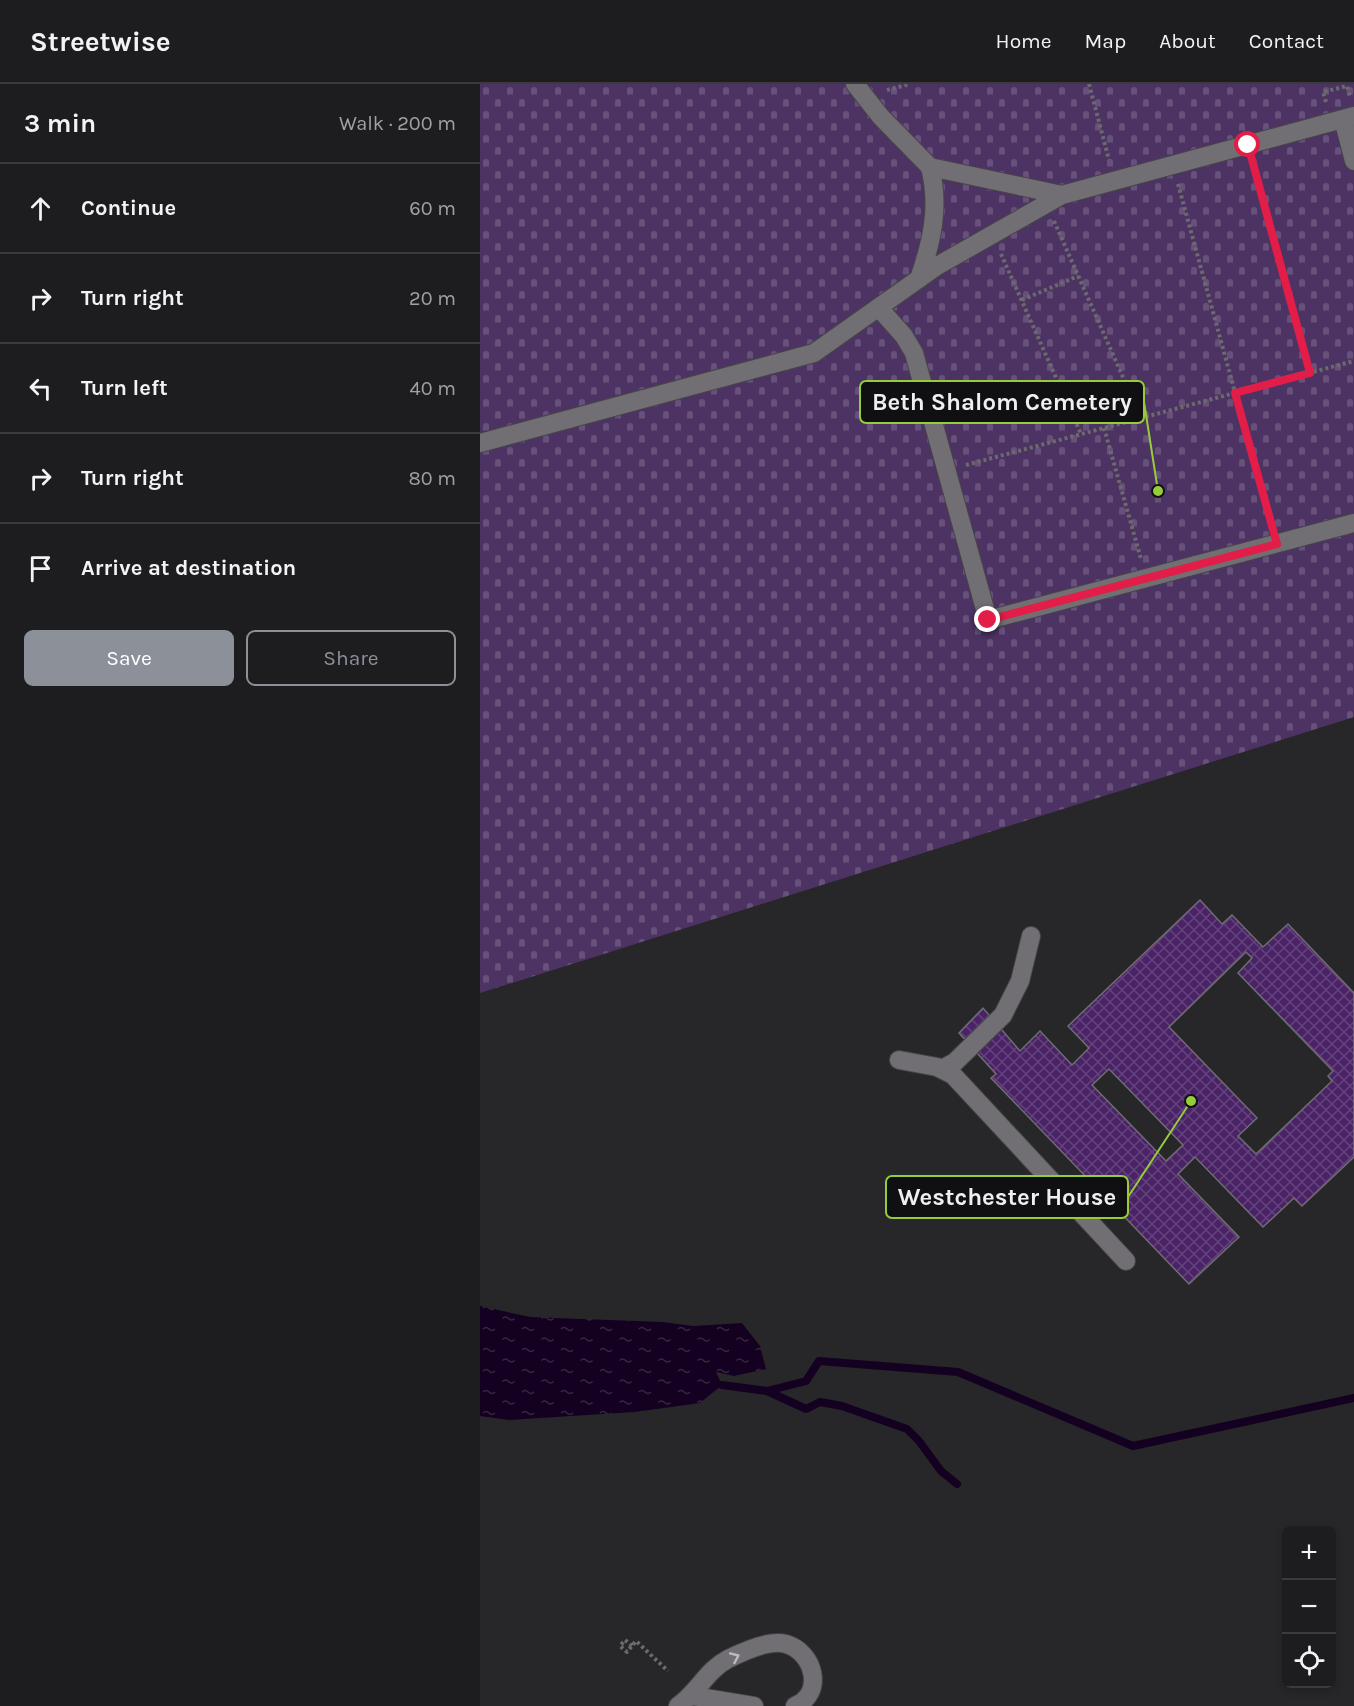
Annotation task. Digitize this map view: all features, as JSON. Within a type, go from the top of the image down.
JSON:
[{"type":"street","points":[[855,84],[881,117],[930,167],[935,186],[933,239],[919,279]]},
{"type":"street","points":[[480,443],[814,354],[919,279],[1054,200],[1115,181],[1348,118],[1354,160]]},
{"type":"street","points":[[930,167],[1054,200]]},
{"type":"street","points":[[879,308],[904,336],[914,353],[981,622],[1354,524]]},
{"type":"street","points":[[942,1069],[955,1062],[1003,1015],[1020,981],[1031,936]]},
{"type":"street","points":[[899,1060],[942,1069],[953,1075],[1126,1261]]},
{"type":"street","points":[[686,1701],[708,1674],[727,1659],[766,1645],[784,1643],[804,1654],[814,1673],[810,1692],[801,1703],[795,1706]]},
{"type":"street","points":[[686,1701],[754,1706]]},
{"type":"path","points":[[1089,84],[1115,181]]},
{"type":"path","points":[[1248,145],[1310,373]]},
{"type":"path","points":[[1173,166],[1277,544]]},
{"type":"path","points":[[1054,200],[1078,276],[1141,418]]},
{"type":"path","points":[[993,236],[1080,434]]},
{"type":"path","points":[[1022,300],[1078,276]]},
{"type":"path","points":[[945,471],[1354,361]]},
{"type":"path","points":[[1104,428],[1146,580]]},
{"type":"path","points":[[632,1646],[636,1641],[668,1671]]},
{"type":"green space","points":[[480,84],[1354,84],[1354,717],[480,993]]},
{"type":"water","points":[[480,1306],[530,1317],[663,1322],[693,1326],[742,1323],[760,1346],[766,1369],[734,1376],[716,1372],[722,1385],[700,1403],[635,1412],[509,1420],[480,1416]]},
{"type":"building","points":[[1200,900],[1222,924],[1232,915],[1263,947],[1288,924],[1354,993],[1354,1157],[1302,1206],[1294,1198],[1263,1227],[1195,1157],[1178,1174],[1239,1237],[1189,1284],[991,1078],[996,1074],[959,1033],[983,1008],[1020,1051],[1040,1031],[1072,1065],[1089,1048],[1068,1026]],"holes":[[[1246,952],[1252,958],[1238,973],[1333,1071],[1328,1076],[1332,1081],[1256,1154],[1238,1136],[1257,1118],[1169,1027]],[[1109,1069],[1183,1145],[1166,1161],[1092,1085]]]},
{"type":"waterway","points":[[722,1385],[767,1391],[806,1381],[819,1361],[958,1372],[1133,1446],[1354,1398]]},
{"type":"waterway","points":[[767,1391],[806,1409],[820,1402],[842,1406],[907,1429],[941,1471],[957,1484]]},
{"type":"place","name":"Beth Shalom Cemetery","points":[[1158,491]]},
{"type":"place","name":"Westchester House","points":[[1191,1101]]},
{"type":"route","points":[[988,620],[1277,544],[1235,393],[1310,373],[1248,145]]}]
